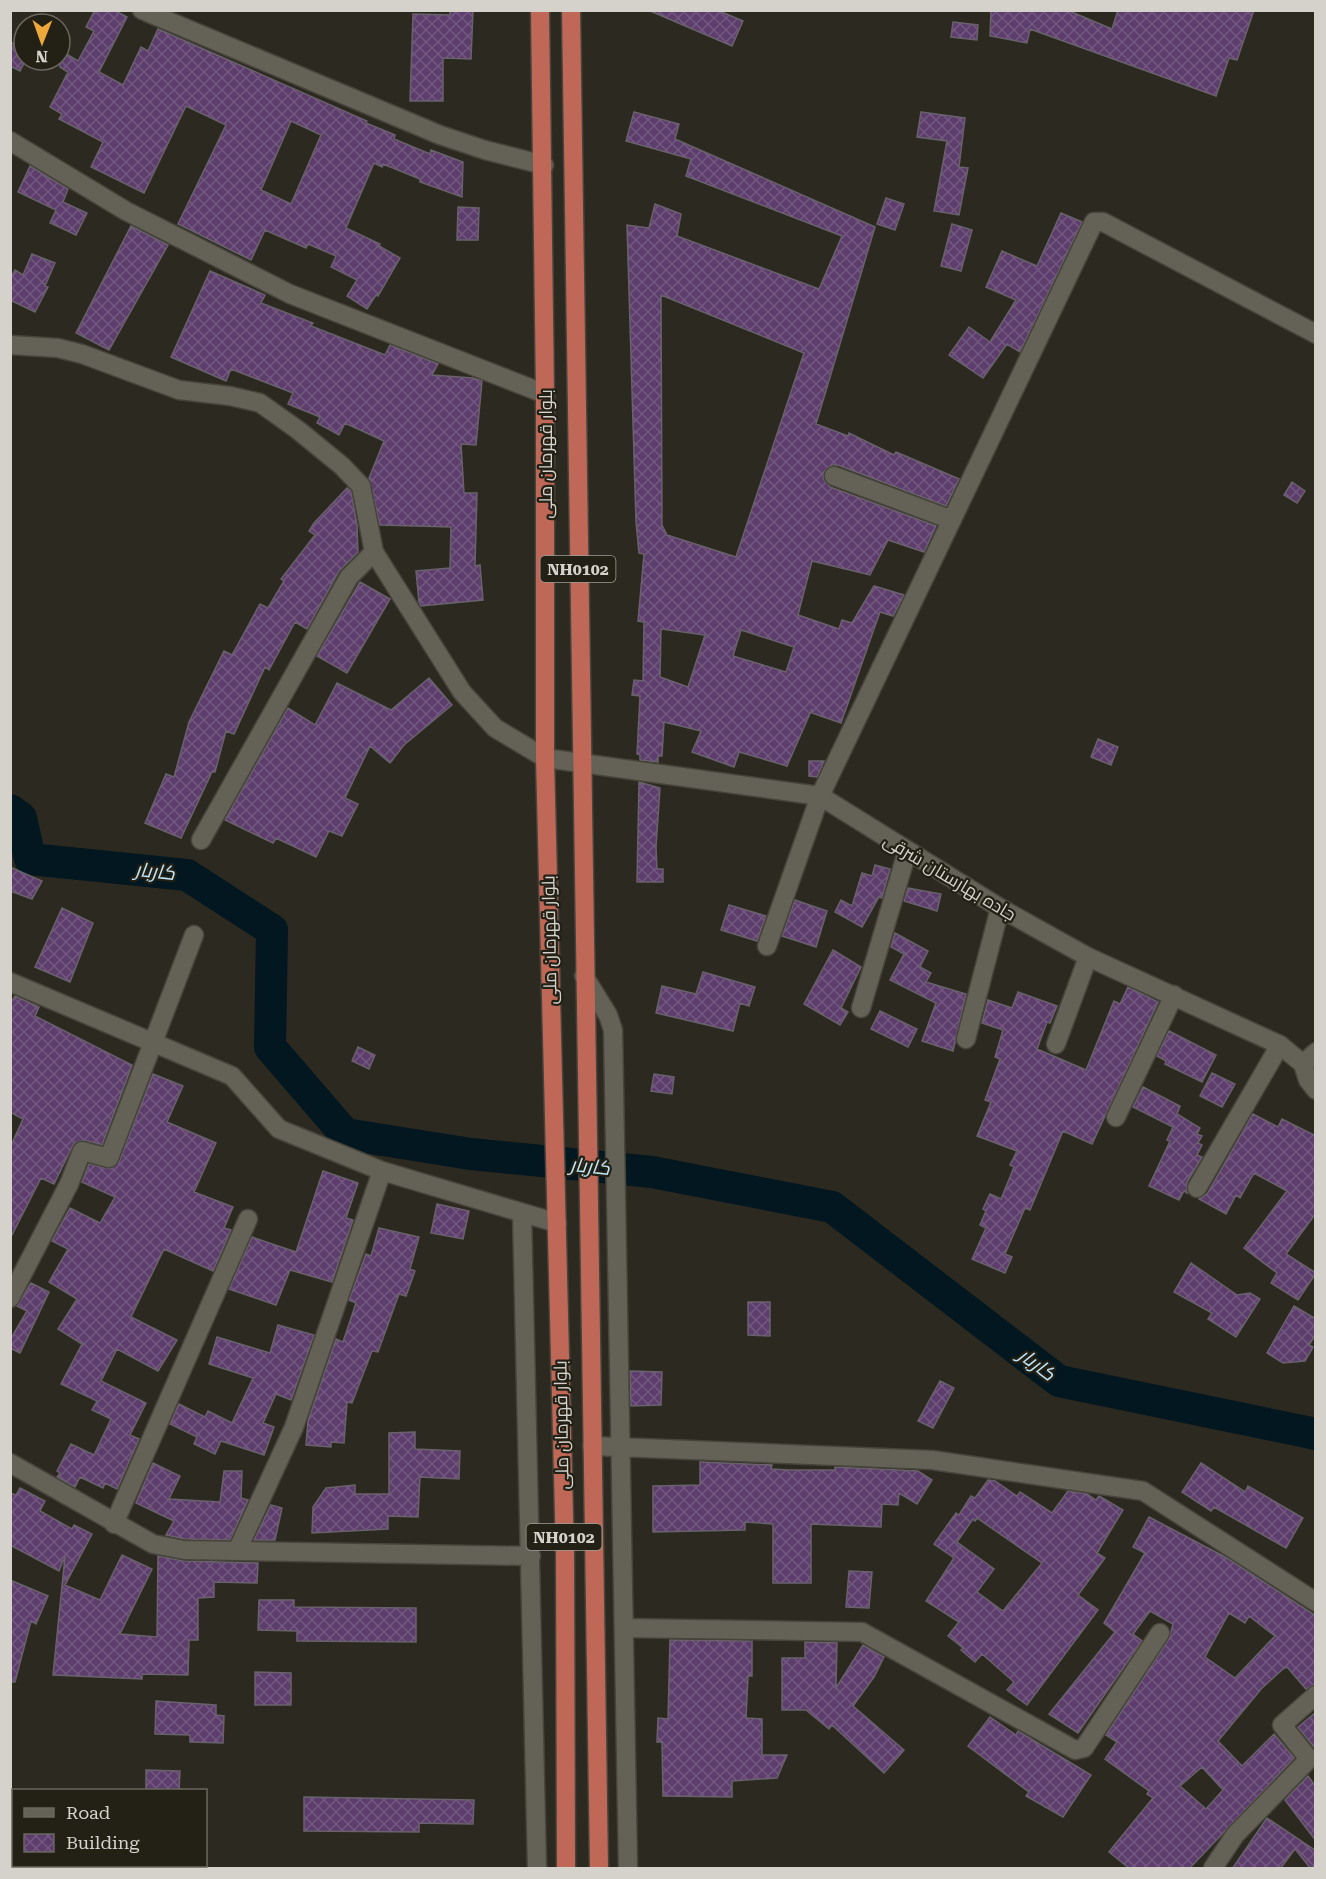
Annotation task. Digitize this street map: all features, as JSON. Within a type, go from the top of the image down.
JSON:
[{"type":"highway","name":"بلوار قهرمان ملی","points":[[540,10],[546,394],[545,758],[565,1555],[566,1869]]},
{"type":"highway","name":"بلوار قهرمان ملی","points":[[571,10],[580,763],[599,1869]]},
{"type":"street","points":[[142,10],[440,135],[484,150],[544,165]]},
{"type":"street","points":[[10,141],[126,211],[290,294],[546,394]]},
{"type":"street","points":[[767,946],[820,796],[1094,222],[1103,222],[1316,334]]},
{"type":"street","points":[[10,345],[58,348],[82,354],[179,390],[230,396],[260,403],[342,466],[361,486],[374,552],[462,692],[495,728],[545,758]]},
{"type":"street","points":[[834,476],[952,520]]},
{"type":"street","points":[[201,840],[349,577],[374,552]]},
{"type":"street","name":"جاده بهارستان شرقی","points":[[545,758],[820,796],[1000,908],[1088,957],[1309,1058],[1308,1080],[1316,1090]]},
{"type":"street","points":[[861,1008],[907,852]]},
{"type":"street","points":[[966,1039],[1000,908]]},
{"type":"street","points":[[10,1298],[69,1184],[82,1151],[109,1158],[194,935]]},
{"type":"street","points":[[1056,1044],[1088,957]]},
{"type":"street","points":[[584,976],[608,1015],[613,1030],[628,1869]]},
{"type":"street","points":[[10,982],[232,1076],[279,1129],[382,1171],[522,1213],[556,1214]]},
{"type":"street","points":[[1116,1117],[1174,995]]},
{"type":"street","points":[[1197,1188],[1280,1045]]},
{"type":"street","points":[[237,1551],[294,1427],[382,1171]]},
{"type":"street","points":[[522,1213],[537,1869]]},
{"type":"street","points":[[114,1524],[248,1219]]},
{"type":"street","points":[[592,1446],[932,1460],[1143,1491],[1316,1602]]},
{"type":"street","points":[[10,1463],[114,1524],[153,1544],[184,1550],[531,1556]]},
{"type":"street","points":[[625,1628],[862,1632],[1075,1750],[1084,1748],[1160,1633]]},
{"type":"street","points":[[1213,1869],[1235,1835],[1312,1764],[1282,1725],[1316,1695]]},
{"type":"building","points":[[95,10],[114,10],[127,17],[99,72],[123,85],[141,47],[148,51],[158,29],[367,121],[366,123],[395,135],[394,139],[430,154],[431,150],[463,162],[462,197],[420,182],[420,179],[383,164],[382,167],[374,163],[346,228],[380,244],[379,246],[400,258],[378,296],[376,295],[367,309],[347,296],[357,280],[331,267],[336,256],[308,244],[306,248],[265,230],[251,260],[178,224],[226,125],[186,106],[144,193],[91,167],[103,142],[59,119],[62,114],[50,107],[68,72],[72,72],[72,57],[78,61],[94,31],[86,27]],"holes":[[[291,121],[321,135],[291,204],[261,190]]]},
{"type":"building","points":[[450,10],[473,10],[471,59],[443,58],[443,101],[410,101],[413,14],[450,15]]},
{"type":"building","points":[[648,10],[717,10],[743,21],[732,46]]},
{"type":"building","points":[[991,10],[1067,10],[1112,29],[1118,10],[1254,10],[1237,60],[1229,58],[1216,96],[1030,29],[1027,43],[990,36]]},
{"type":"building","points":[[953,22],[978,25],[977,40],[951,37]]},
{"type":"building","points":[[10,42],[12,43],[12,67],[10,66]]},
{"type":"building","points":[[634,112],[679,124],[675,139],[875,227],[816,424],[848,436],[849,433],[894,455],[896,452],[959,479],[946,506],[838,465],[832,465],[824,472],[823,478],[830,487],[936,526],[924,552],[888,540],[870,575],[812,561],[798,615],[839,629],[842,620],[852,623],[874,586],[904,595],[893,616],[880,612],[841,723],[812,713],[812,709],[787,766],[739,752],[734,767],[692,752],[701,731],[664,722],[662,756],[658,756],[658,762],[640,760],[640,755],[637,754],[640,696],[632,695],[634,680],[643,681],[644,622],[638,621],[644,554],[639,553],[636,522],[627,225],[649,228],[655,204],[681,214],[677,236],[819,289],[842,236],[686,176],[691,159],[626,141]],"holes":[[[661,295],[804,353],[736,557],[667,535],[662,525]],[[661,629],[705,635],[688,687],[660,677]],[[741,630],[794,647],[786,672],[733,656]]]},
{"type":"building","points":[[921,112],[965,118],[959,167],[968,168],[959,215],[934,211],[947,141],[917,137]]},
{"type":"building","points":[[30,166],[68,189],[63,202],[87,213],[76,235],[50,223],[56,210],[18,192]]},
{"type":"building","points":[[886,198],[904,204],[895,230],[877,224]]},
{"type":"building","points":[[458,207],[479,208],[478,240],[457,240]]},
{"type":"building","points":[[1061,213],[1082,222],[1020,352],[1007,344],[983,378],[949,355],[969,327],[990,342],[1016,300],[986,287],[1002,251],[1037,266]]},
{"type":"building","points":[[952,224],[972,230],[961,271],[941,266]]},
{"type":"building","points":[[131,226],[168,245],[109,350],[76,333]]},
{"type":"building","points":[[32,254],[55,263],[45,286],[48,287],[35,312],[10,300],[10,279],[15,270],[23,275]]},
{"type":"building","points":[[210,271],[265,295],[261,303],[313,323],[311,326],[385,355],[390,345],[438,364],[432,375],[473,378],[482,381],[476,445],[461,444],[464,493],[477,493],[475,566],[480,565],[483,600],[421,606],[416,571],[450,568],[451,527],[380,525],[369,478],[384,441],[345,423],[339,435],[317,423],[320,417],[288,404],[293,393],[231,369],[226,381],[171,357]]},
{"type":"building","points":[[1292,482],[1305,491],[1297,503],[1284,495]]},
{"type":"building","points":[[347,488],[351,491],[357,525],[358,552],[339,571],[307,629],[295,622],[269,670],[265,667],[234,734],[226,731],[215,772],[212,772],[181,838],[145,823],[166,774],[174,777],[189,722],[224,651],[232,655],[260,604],[268,608],[284,581],[281,579],[315,535],[309,531],[314,523]]},
{"type":"building","points":[[360,582],[390,599],[347,673],[317,656]]},
{"type":"building","points":[[429,678],[452,705],[404,745],[390,763],[370,746],[345,798],[358,804],[342,836],[329,831],[316,857],[276,838],[273,843],[225,820],[288,708],[315,725],[337,683],[391,710]]},
{"type":"building","points":[[1098,739],[1118,747],[1111,765],[1091,757]]},
{"type":"building","points":[[809,761],[824,761],[817,777],[809,776]]},
{"type":"building","points":[[639,782],[660,788],[656,847],[657,869],[663,869],[663,882],[637,882]]},
{"type":"building","points":[[875,865],[890,869],[882,898],[879,897],[862,927],[835,912],[841,900],[852,906],[862,873],[872,876]]},
{"type":"building","points":[[10,867],[42,881],[32,899],[10,891]]},
{"type":"building","points":[[908,888],[941,894],[937,911],[904,901]]},
{"type":"building","points":[[795,900],[827,911],[816,947],[782,936]]},
{"type":"building","points":[[729,905],[766,916],[757,941],[721,930]]},
{"type":"building","points":[[62,908],[93,923],[70,982],[35,967]]},
{"type":"building","points":[[895,933],[928,951],[920,967],[931,973],[926,982],[966,994],[953,1051],[922,1041],[936,1003],[890,980],[904,954],[891,947]]},
{"type":"building","points":[[833,950],[861,967],[841,1008],[848,1012],[840,1025],[804,1004]]},
{"type":"building","points":[[703,972],[755,987],[749,1006],[740,1003],[733,1031],[656,1013],[662,986],[696,994]]},
{"type":"building","points":[[1128,987],[1158,1002],[1092,1144],[1063,1131],[1030,1210],[1025,1208],[1005,1254],[1012,1257],[1005,1273],[972,1259],[986,1228],[980,1225],[986,1211],[983,1209],[990,1194],[1001,1199],[1014,1167],[1010,1165],[1017,1151],[977,1136],[991,1102],[985,1100],[1000,1059],[995,1057],[1003,1030],[982,1023],[988,1000],[1012,1008],[1018,992],[1057,1006],[1050,1023],[1047,1022],[1037,1049],[1086,1070],[1114,1001],[1120,1004]]},
{"type":"building","points":[[15,996],[39,1007],[35,1016],[132,1065],[102,1145],[84,1140],[74,1143],[54,1184],[41,1178],[10,1239],[10,1148],[23,1119],[10,1112],[10,1004]]},
{"type":"building","points":[[880,1011],[917,1029],[908,1047],[871,1029]]},
{"type":"building","points":[[1169,1031],[1216,1055],[1202,1082],[1165,1064],[1166,1061],[1157,1056]]},
{"type":"building","points":[[358,1047],[375,1055],[369,1069],[352,1061]]},
{"type":"building","points":[[1212,1073],[1235,1084],[1222,1107],[1200,1096]]},
{"type":"building","points":[[153,1074],[183,1086],[167,1122],[216,1143],[194,1192],[233,1207],[224,1228],[231,1230],[213,1271],[164,1249],[131,1317],[177,1340],[158,1371],[117,1349],[101,1381],[146,1403],[130,1435],[139,1439],[117,1489],[105,1483],[103,1488],[80,1477],[75,1487],[57,1477],[60,1473],[57,1471],[71,1444],[94,1455],[111,1419],[92,1410],[97,1401],[61,1384],[82,1344],[58,1329],[77,1299],[49,1282],[68,1249],[52,1241],[70,1208],[100,1223],[115,1197],[82,1182],[89,1164],[111,1169],[119,1162]]},
{"type":"building","points":[[654,1074],[674,1077],[672,1094],[651,1091]]},
{"type":"building","points":[[1143,1087],[1180,1106],[1177,1114],[1200,1128],[1197,1134],[1202,1136],[1198,1143],[1202,1145],[1197,1155],[1202,1157],[1187,1182],[1187,1193],[1184,1191],[1179,1200],[1149,1186],[1170,1141],[1167,1140],[1173,1127],[1133,1107]]},
{"type":"building","points":[[1253,1114],[1278,1127],[1282,1119],[1316,1136],[1316,1213],[1286,1254],[1316,1273],[1298,1300],[1271,1283],[1277,1273],[1244,1248],[1287,1191],[1254,1173],[1240,1198],[1236,1195],[1226,1214],[1199,1199],[1207,1194]]},
{"type":"building","points":[[323,1171],[358,1183],[346,1218],[353,1220],[332,1282],[290,1270],[276,1305],[229,1289],[252,1237],[296,1252]]},
{"type":"building","points":[[437,1204],[469,1211],[463,1239],[431,1233]]},
{"type":"building","points":[[379,1228],[419,1237],[410,1269],[415,1271],[406,1296],[399,1294],[378,1352],[372,1351],[352,1403],[347,1402],[344,1443],[331,1442],[331,1447],[306,1445],[308,1421],[336,1339],[343,1342],[356,1303],[349,1300],[366,1254],[371,1256]]},
{"type":"building","points":[[1191,1263],[1237,1295],[1250,1293],[1260,1299],[1236,1337],[1208,1319],[1212,1313],[1174,1292]]},
{"type":"building","points":[[31,1283],[49,1292],[20,1353],[10,1348],[10,1340],[27,1311],[17,1306]]},
{"type":"building","points":[[748,1302],[770,1302],[770,1336],[748,1335]]},
{"type":"building","points":[[1294,1306],[1316,1319],[1316,1334],[1309,1345],[1313,1347],[1305,1361],[1283,1363],[1267,1353]]},
{"type":"building","points":[[278,1325],[314,1335],[291,1400],[276,1394],[263,1423],[274,1427],[264,1455],[221,1441],[215,1454],[194,1444],[197,1437],[170,1424],[179,1404],[205,1417],[208,1411],[232,1423],[253,1378],[209,1364],[217,1337],[270,1353]]},
{"type":"building","points":[[630,1371],[662,1372],[661,1405],[631,1406]]},
{"type":"building","points":[[940,1381],[954,1388],[933,1428],[918,1421]]},
{"type":"building","points":[[415,1432],[415,1449],[460,1451],[459,1479],[420,1477],[418,1517],[388,1516],[388,1529],[312,1533],[313,1507],[326,1488],[355,1485],[355,1494],[389,1494],[389,1433]]},
{"type":"building","points":[[700,1462],[772,1465],[771,1469],[789,1470],[835,1470],[835,1467],[918,1471],[932,1480],[917,1504],[899,1493],[898,1505],[882,1504],[881,1527],[811,1524],[811,1583],[773,1583],[773,1524],[745,1522],[745,1530],[653,1532],[653,1486],[700,1485]]},
{"type":"building","points":[[153,1463],[180,1476],[169,1499],[220,1502],[224,1471],[242,1471],[241,1498],[248,1500],[230,1540],[185,1539],[166,1535],[174,1521],[136,1503]]},
{"type":"building","points":[[1201,1463],[1245,1492],[1248,1486],[1303,1518],[1286,1548],[1214,1507],[1211,1511],[1182,1492]]},
{"type":"building","points":[[988,1480],[995,1481],[1017,1496],[1020,1492],[1052,1513],[1068,1491],[1087,1494],[1096,1500],[1099,1496],[1123,1510],[1097,1553],[1105,1558],[1078,1595],[1098,1610],[1027,1705],[1007,1690],[1014,1682],[982,1654],[975,1662],[948,1636],[959,1622],[926,1601],[954,1558],[934,1544],[956,1513],[959,1515],[971,1496],[975,1498]],"holes":[[[977,1518],[1042,1563],[1003,1611],[977,1592],[994,1569],[957,1542],[973,1519],[975,1521]]]},
{"type":"building","points":[[20,1488],[45,1501],[40,1511],[72,1529],[74,1525],[92,1534],[65,1585],[100,1600],[122,1555],[152,1569],[120,1634],[157,1637],[158,1556],[184,1561],[258,1563],[257,1583],[214,1582],[214,1597],[198,1598],[198,1640],[189,1640],[188,1675],[142,1674],[142,1679],[53,1675],[65,1556],[59,1571],[10,1545],[10,1493],[16,1495]]},
{"type":"building","points":[[271,1505],[282,1508],[275,1540],[254,1540]]},
{"type":"building","points":[[1149,1517],[1227,1558],[1316,1616],[1316,1684],[1306,1689],[1287,1667],[1283,1669],[1262,1688],[1218,1741],[1242,1766],[1274,1734],[1294,1758],[1189,1869],[1130,1869],[1109,1852],[1153,1798],[1147,1794],[1149,1791],[1105,1759],[1117,1742],[1106,1735],[1169,1639],[1173,1624],[1150,1611],[1133,1634],[1142,1641],[1078,1733],[1049,1714],[1115,1632],[1104,1623],[1145,1553],[1133,1547]],"holes":[[[1229,1613],[1245,1623],[1249,1616],[1275,1636],[1235,1678],[1205,1657]],[[1202,1767],[1223,1790],[1206,1809],[1180,1786]]]},
{"type":"building","points":[[849,1571],[872,1572],[869,1608],[846,1607]]},
{"type":"building","points":[[10,1580],[48,1596],[36,1624],[31,1621],[15,1682],[10,1682]]},
{"type":"building","points":[[259,1600],[294,1600],[294,1607],[416,1608],[416,1642],[297,1641],[297,1631],[258,1630]]},
{"type":"building","points":[[670,1640],[752,1641],[752,1676],[748,1676],[746,1718],[762,1719],[762,1755],[787,1755],[777,1778],[732,1781],[732,1797],[663,1796],[662,1742],[657,1742],[658,1718],[668,1719]]},
{"type":"building","points":[[805,1642],[837,1643],[836,1688],[863,1645],[884,1657],[874,1677],[853,1706],[904,1750],[884,1773],[832,1725],[829,1729],[806,1710],[782,1710],[782,1658],[805,1658]]},
{"type":"building","points":[[255,1672],[291,1673],[291,1705],[255,1705]]},
{"type":"building","points":[[156,1701],[216,1705],[216,1715],[224,1716],[223,1743],[190,1742],[190,1735],[155,1734]]},
{"type":"building","points":[[1316,1712],[1316,1745],[1314,1747],[1298,1727]]},
{"type":"building","points":[[990,1717],[1016,1735],[1018,1731],[1091,1775],[1063,1817],[1026,1796],[1029,1792],[968,1746]]},
{"type":"building","points":[[146,1770],[180,1771],[179,1789],[146,1789]]},
{"type":"building","points":[[1308,1776],[1316,1787],[1316,1841],[1285,1800]]},
{"type":"building","points":[[304,1797],[474,1800],[473,1824],[419,1823],[419,1832],[304,1831]]},
{"type":"building","points":[[1267,1818],[1316,1851],[1316,1869],[1311,1869],[1295,1849],[1280,1869],[1232,1869]]},
{"type":"waterway","name":"کاربار","points":[[10,810],[21,818],[30,859],[187,875],[272,930],[270,1047],[345,1134],[471,1154],[652,1172],[832,1207],[1059,1381],[1316,1434]]}]
